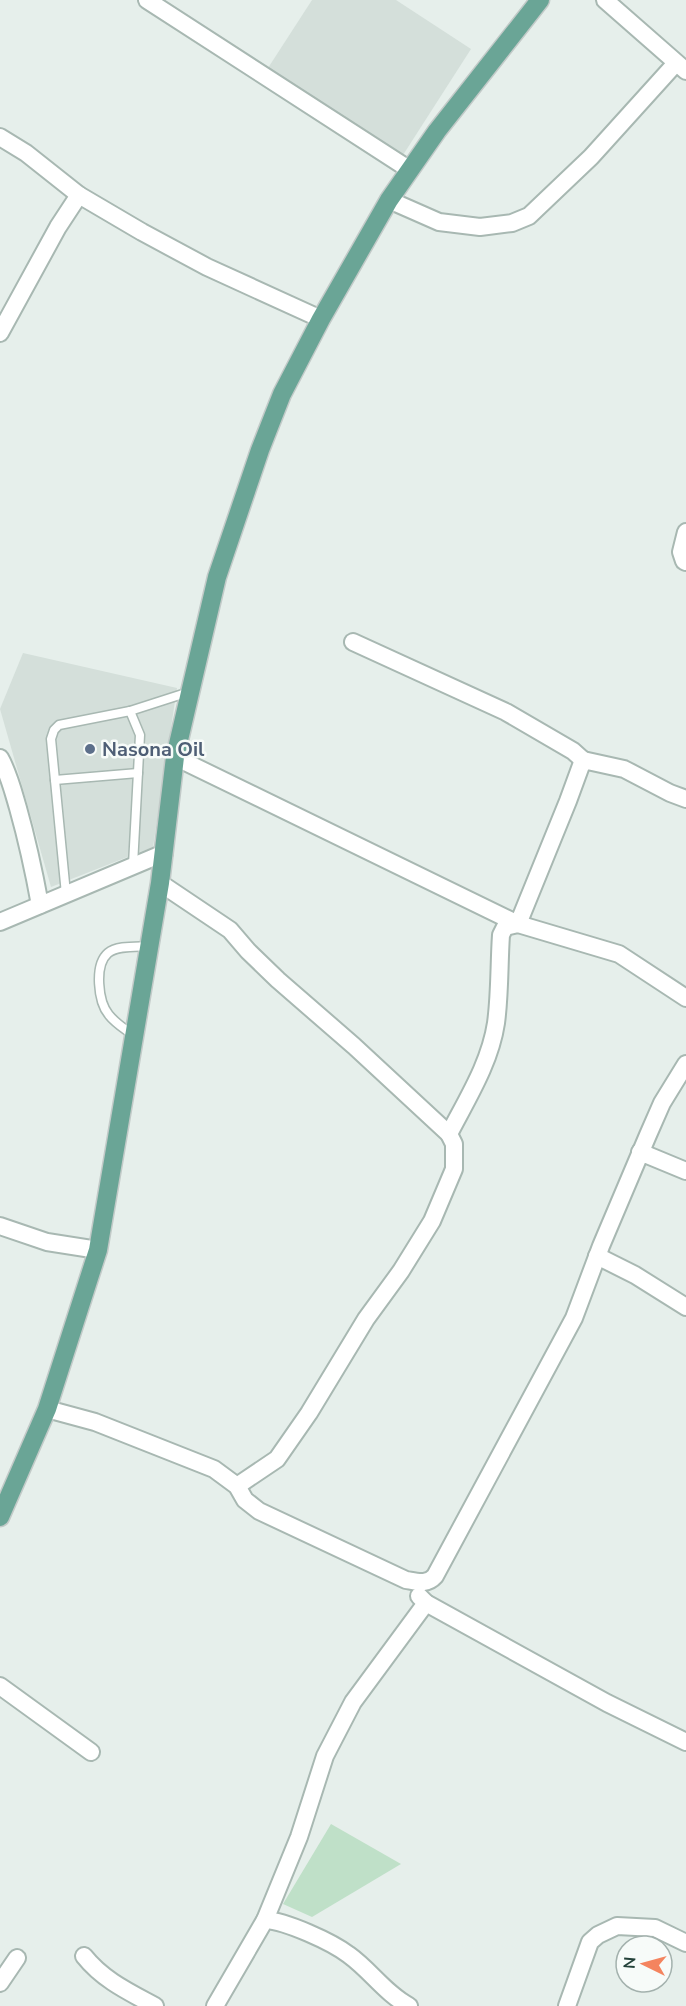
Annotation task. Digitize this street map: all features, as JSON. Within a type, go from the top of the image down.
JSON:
[{"type":"main road","points":[[0,1517],[47,1409],[98,1250],[160,883],[175,757],[217,577],[260,450],[282,394],[321,319],[389,200],[437,131],[540,0]]},
{"type":"street","points":[[147,0],[410,170]]},
{"type":"street","points":[[389,200],[439,222],[480,227],[512,223],[529,216],[681,67],[605,0]]},
{"type":"street","points":[[0,137],[26,153],[79,195],[141,232],[207,267],[321,319]]},
{"type":"street","points":[[0,333],[58,226],[79,195]]},
{"type":"street","points":[[686,532],[681,552],[686,562]]},
{"type":"street","points":[[352,642],[506,712],[573,751],[583,760],[624,769],[686,799]]},
{"type":"street","points":[[175,757],[518,924],[619,954],[686,998]]},
{"type":"street","points":[[0,759],[6,769],[21,819],[40,905]]},
{"type":"street","points":[[518,924],[583,760]]},
{"type":"street","points":[[0,922],[164,853]]},
{"type":"street","points":[[160,883],[230,930],[278,980],[354,1046],[449,1134],[454,1144],[454,1169],[432,1221],[401,1271],[366,1319],[309,1413],[277,1459],[237,1486]]},
{"type":"street","points":[[449,1134],[481,1072],[490,1047],[496,1023],[501,935],[505,927],[518,924]]},
{"type":"street","points":[[47,1409],[94,1422],[214,1469],[237,1486],[245,1500],[260,1511],[406,1580],[423,1583],[430,1581],[435,1576],[574,1318],[640,1152],[662,1103],[686,1064]]},
{"type":"street","points":[[640,1152],[686,1172]]},
{"type":"street","points":[[0,1226],[47,1242],[98,1250]]},
{"type":"street","points":[[597,1256],[635,1275],[686,1307]]},
{"type":"street","points":[[406,1580],[426,1603],[607,1702],[686,1742]]},
{"type":"street","points":[[215,2006],[265,1920],[299,1837],[325,1756],[352,1702],[426,1603]]},
{"type":"street","points":[[0,1686],[91,1752]]},
{"type":"street","points":[[265,1920],[278,1921],[297,1928],[349,1954],[409,2006]]},
{"type":"street","points":[[567,2006],[590,1942],[598,1935],[616,1926],[654,1928],[686,1943]]},
{"type":"street","points":[[84,1956],[96,1971],[155,2006]]},
{"type":"street","points":[[0,1983],[17,1958]]},
{"type":"lane","points":[[66,894],[51,739],[54,730],[58,724],[130,711],[190,692]]},
{"type":"lane","points":[[130,711],[140,735],[133,866]]},
{"type":"lane","points":[[55,780],[138,773]]},
{"type":"lane","points":[[135,1037],[108,1014],[100,991],[99,967],[108,953],[150,946]]},
{"type":"shaded area","points":[[312,0],[396,0],[471,49],[403,155],[268,68]]},
{"type":"shaded area","points":[[23,653],[177,688],[153,847],[51,887],[0,709]]},
{"type":"green space","points":[[331,1824],[401,1864],[312,1917],[283,1904]]},
{"type":"place","name":"Nasona Oil","points":[[90,749]]}]
